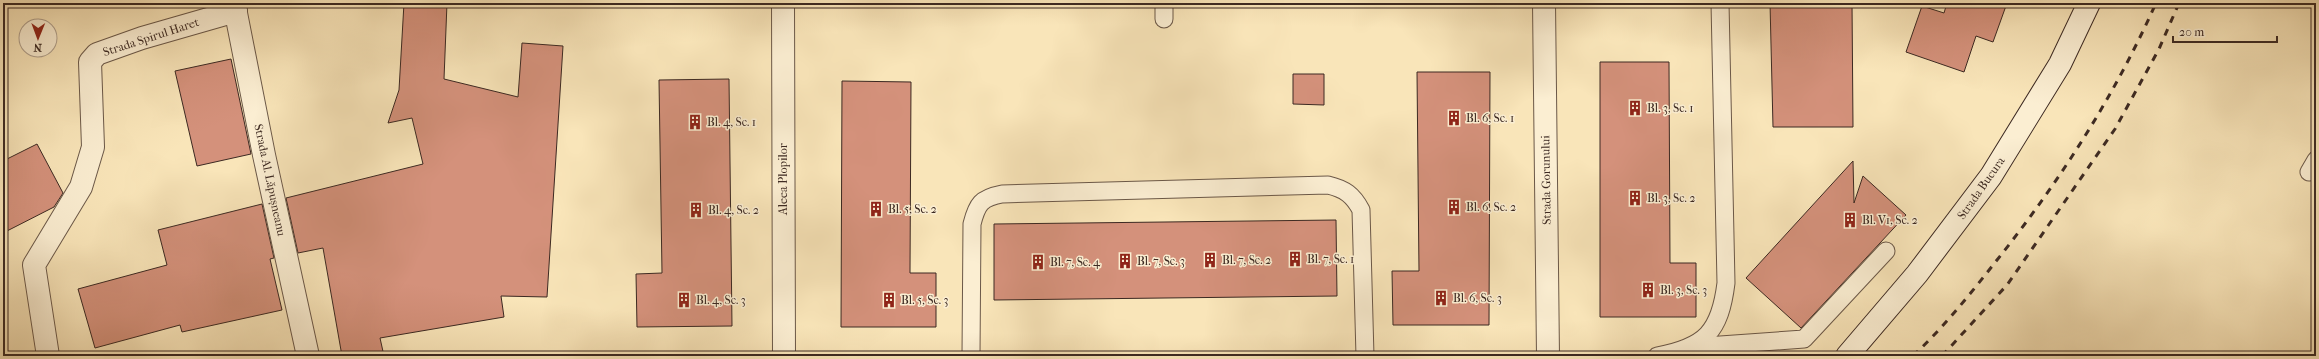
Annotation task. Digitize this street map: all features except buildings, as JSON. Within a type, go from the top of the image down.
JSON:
[{"type":"street","name":"Aleea Plopilor","points":[[783,3],[784,356]]},
{"type":"street","name":"Strada Gorunului","points":[[1544,3],[1548,356]]},
{"type":"street","name":"Strada Bucura","points":[[1847,356],[1917,274],[1991,176],[2060,64],[2089,3]]},
{"type":"street","name":"Strada Spirul Haret","points":[[48,356],[34,265],[81,188],[93,147],[90,62],[97,54],[235,7]]},
{"type":"street","name":"Strada Al. Lăpușneanu","points":[[235,7],[264,155],[308,356]]},
{"type":"lane","points":[[1692,347],[1714,328],[1723,309],[1726,283],[1720,3]]},
{"type":"lane","points":[[971,356],[972,224],[975,210],[986,198],[1002,194],[1328,186],[1343,189],[1355,200],[1361,210],[1365,356]]},
{"type":"lane","points":[[1657,356],[1692,347],[1804,339],[1886,252]]},
{"type":"railway","points":[[1913,356],[1946,322],[1977,285],[2043,199],[2085,136],[2104,104],[2123,71],[2156,3]]},
{"type":"railway","points":[[1942,356],[2007,285],[2115,129],[2159,49],[2179,3]]},
{"type":"place","name":"Bl. 3, Sc. 1","points":[[1635,108]]},
{"type":"place","name":"Bl. 6, Sc. 1","points":[[1454,118]]},
{"type":"place","name":"Bl. 4, Sc. 1","points":[[695,122]]},
{"type":"place","name":"Bl. 3, Sc. 2","points":[[1635,198]]},
{"type":"place","name":"Bl. 6, Sc. 2","points":[[1454,207]]},
{"type":"place","name":"Bl. 5, Sc. 2","points":[[876,209]]},
{"type":"place","name":"Bl. 4, Sc. 2","points":[[696,210]]},
{"type":"place","name":"Bl. V1, Sc. 2","points":[[1850,220]]},
{"type":"place","name":"Bl. 7, Sc. 1","points":[[1295,259]]},
{"type":"place","name":"Bl. 7, Sc. 2","points":[[1210,260]]},
{"type":"place","name":"Bl. 7, Sc. 3","points":[[1125,261]]},
{"type":"place","name":"Bl. 7, Sc. 4","points":[[1038,262]]},
{"type":"place","name":"Bl. 3, Sc. 3","points":[[1648,290]]},
{"type":"place","name":"Bl. 6, Sc. 3","points":[[1441,298]]},
{"type":"place","name":"Bl. 4, Sc. 3","points":[[684,300]]},
{"type":"place","name":"Bl. 5, Sc. 3","points":[[889,300]]}]
